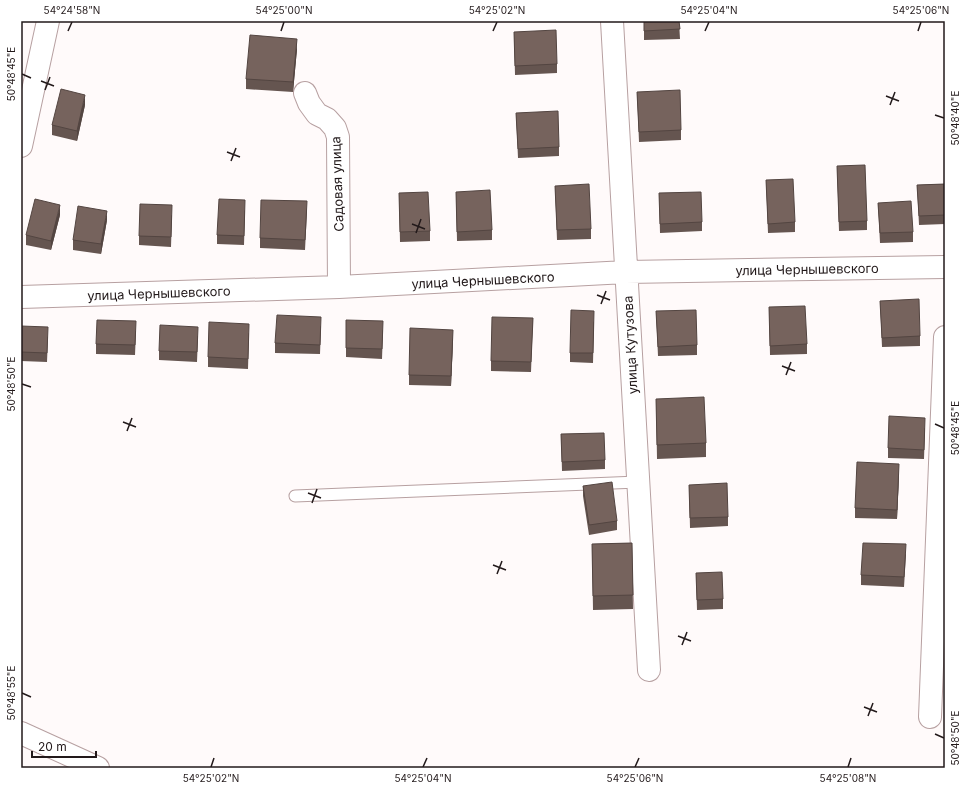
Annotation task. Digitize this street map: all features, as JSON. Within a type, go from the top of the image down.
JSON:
[{"type":"street","points":[[21,146],[48,21]]},
{"type":"street","name":"улица Кутузова","points":[[612,21],[649,670]]},
{"type":"street","name":"Садовая улица","points":[[305,93],[309,103],[317,114],[327,119],[335,128],[338,137],[339,287]]},
{"type":"street","name":"улица Чернышевского","points":[[21,297],[339,287],[626,272],[945,267]]},
{"type":"street","points":[[930,717],[945,337]]},
{"type":"street","points":[[21,733],[98,768]]},
{"type":"lane","points":[[295,496],[638,482]]},
{"type":"building","points":[[644,21],[679,21],[680,29],[644,31]]},
{"type":"building","points":[[556,30],[557,64],[515,66],[514,32]]},
{"type":"building","points":[[250,35],[297,39],[293,82],[246,79]]},
{"type":"building","points":[[61,89],[85,95],[77,131],[52,125]]},
{"type":"building","points":[[680,90],[681,130],[639,132],[637,92]]},
{"type":"building","points":[[558,111],[559,147],[518,149],[516,113]]},
{"type":"building","points":[[865,165],[867,221],[839,222],[837,166]]},
{"type":"building","points":[[793,179],[795,222],[768,224],[766,180]]},
{"type":"building","points":[[589,184],[591,229],[557,230],[555,186]]},
{"type":"building","points":[[945,184],[945,215],[919,216],[917,185]]},
{"type":"building","points":[[490,190],[492,230],[457,232],[456,192]]},
{"type":"building","points":[[428,192],[430,231],[400,232],[399,193]]},
{"type":"building","points":[[701,192],[702,222],[660,224],[659,193]]},
{"type":"building","points":[[35,199],[60,205],[51,241],[26,235]]},
{"type":"building","points":[[219,199],[245,200],[244,236],[217,235]]},
{"type":"building","points":[[261,200],[307,201],[305,240],[260,238]]},
{"type":"building","points":[[911,201],[913,232],[880,233],[878,203]]},
{"type":"building","points":[[140,204],[172,205],[171,237],[139,236]]},
{"type":"building","points":[[78,206],[107,211],[101,244],[73,240]]},
{"type":"building","points":[[919,299],[920,336],[882,338],[880,301]]},
{"type":"building","points":[[805,306],[807,344],[770,346],[769,307]]},
{"type":"building","points":[[571,310],[594,311],[593,353],[570,353]]},
{"type":"building","points":[[696,310],[697,345],[658,347],[656,311]]},
{"type":"building","points":[[277,315],[321,317],[320,345],[275,343]]},
{"type":"building","points":[[492,317],[533,318],[531,362],[491,361]]},
{"type":"building","points":[[97,320],[136,321],[135,345],[96,344]]},
{"type":"building","points":[[346,320],[383,321],[382,349],[346,348]]},
{"type":"building","points":[[209,322],[249,324],[248,359],[208,357]]},
{"type":"building","points":[[160,325],[198,327],[197,352],[159,351]]},
{"type":"building","points":[[21,326],[48,327],[47,353],[21,352]]},
{"type":"building","points":[[410,328],[453,330],[451,376],[409,375]]},
{"type":"building","points":[[704,397],[706,443],[657,445],[656,399]]},
{"type":"building","points":[[889,416],[925,418],[924,450],[888,448]]},
{"type":"building","points":[[604,433],[605,460],[562,462],[561,434]]},
{"type":"building","points":[[857,462],[899,464],[897,510],[855,508]]},
{"type":"building","points":[[612,482],[617,521],[589,525],[583,486]]},
{"type":"building","points":[[727,483],[728,517],[690,518],[689,485]]},
{"type":"building","points":[[632,543],[633,595],[593,596],[592,544]]},
{"type":"building","points":[[863,543],[906,544],[904,577],[861,575]]},
{"type":"building","points":[[722,572],[723,599],[697,600],[696,573]]}]
